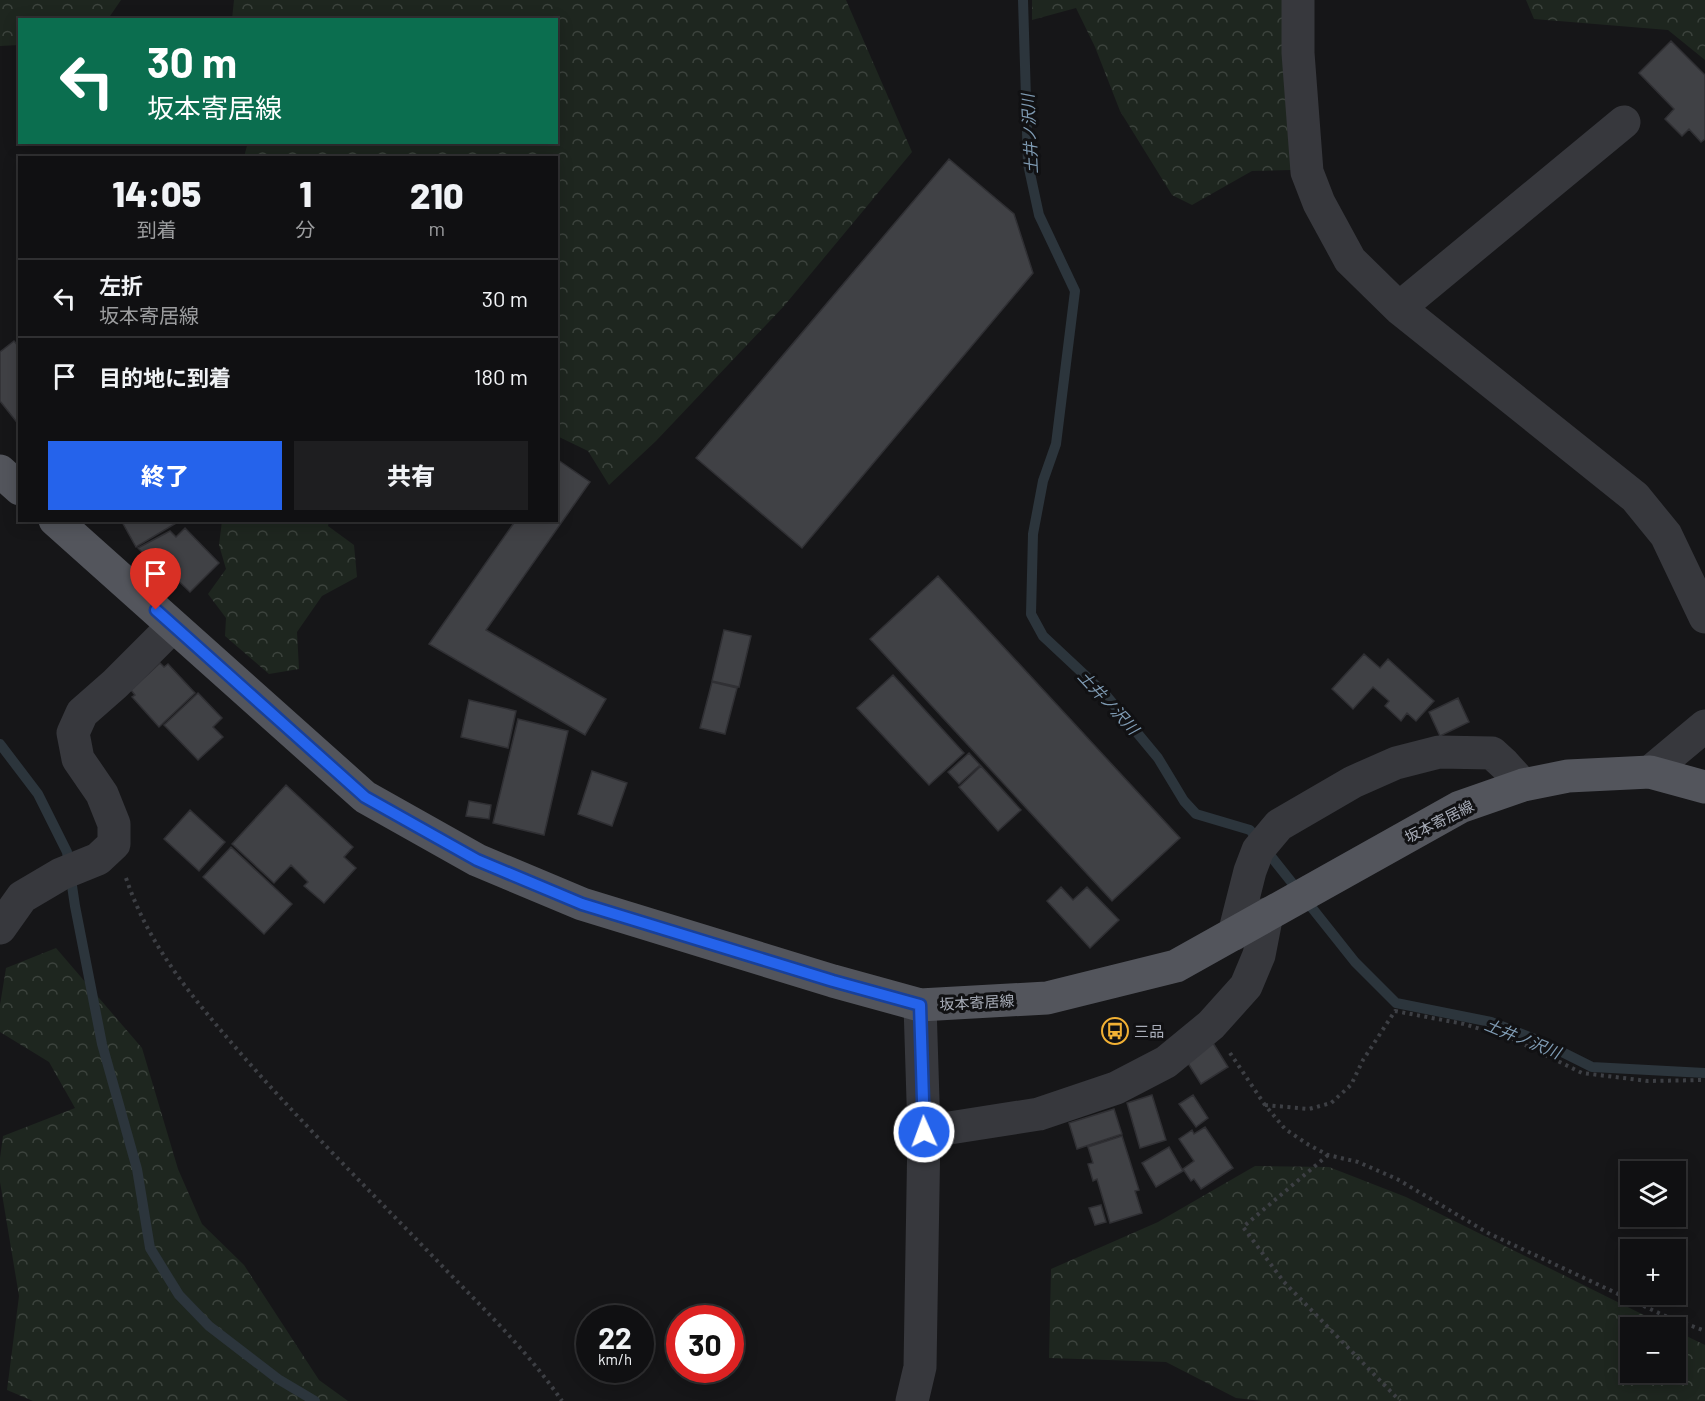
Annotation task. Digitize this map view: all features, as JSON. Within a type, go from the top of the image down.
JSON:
[{"type":"main road","points":[[0,471],[18,487]]},
{"type":"main road","name":"坂本寄居線","points":[[57,522],[365,797],[477,860],[582,904],[833,981],[920,1005],[1047,998],[1176,966],[1460,807],[1523,785],[1568,776],[1650,772],[1705,787]]},
{"type":"street","points":[[1298,0],[1298,53],[1307,172],[1319,203],[1350,260],[1399,308],[1635,497],[1666,535],[1705,617]]},
{"type":"street","points":[[1399,308],[1624,122]]},
{"type":"street","points":[[0,928],[22,897],[60,874],[98,859],[114,844],[114,824],[102,794],[78,759],[73,733],[82,713],[115,684],[173,626]]},
{"type":"street","points":[[1650,772],[1705,726]]},
{"type":"street","points":[[1233,934],[1258,850],[1279,825],[1353,782],[1396,763],[1439,752],[1492,753],[1523,785]]},
{"type":"street","points":[[924,1132],[1039,1114],[1116,1088],[1166,1062],[1211,1025],[1246,986],[1259,955],[1267,914]]},
{"type":"street","points":[[912,1401],[920,1367],[924,1132],[920,1005]]},
{"type":"path","points":[[114,844],[134,902],[164,958],[210,1018],[269,1085],[477,1301],[549,1382],[562,1401]]},
{"type":"path","points":[[1265,1105],[1309,1108],[1331,1103],[1351,1085],[1363,1060],[1395,1011],[1464,1023],[1513,1040],[1582,1073],[1648,1081],[1705,1080]]},
{"type":"path","points":[[1211,1025],[1265,1105],[1285,1129],[1309,1145],[1328,1155],[1358,1162],[1397,1179],[1488,1233],[1663,1315],[1705,1331]]},
{"type":"path","points":[[1328,1155],[1243,1227],[1284,1282],[1400,1401]]},
{"type":"green space","points":[[0,0],[121,0],[109,18],[18,18],[18,45],[0,46]]},
{"type":"green space","points":[[234,0],[846,0],[912,152],[784,306],[656,441],[609,485],[588,451],[558,436],[558,156],[244,156],[247,144],[558,144],[558,18],[232,18]]},
{"type":"green space","points":[[1032,0],[1285,0],[1292,170],[1252,171],[1192,205],[1172,195],[1120,111],[1095,47],[1076,8],[1032,20]]},
{"type":"green space","points":[[1526,0],[1705,0],[1705,60],[1668,30],[1534,19]]},
{"type":"green space","points":[[222,522],[329,522],[328,526],[354,545],[357,577],[322,596],[297,632],[299,669],[269,674],[225,636],[226,618],[208,594],[226,569],[219,545]]},
{"type":"green space","points":[[56,948],[142,1048],[178,1169],[202,1224],[244,1265],[319,1380],[348,1401],[33,1401],[7,1390],[19,1296],[0,1182],[3,1136],[75,1108],[49,1062],[0,1032],[0,1005],[6,968]]},
{"type":"green space","points":[[1255,1166],[1329,1167],[1406,1197],[1648,1317],[1620,1317],[1620,1383],[1686,1383],[1686,1336],[1705,1345],[1705,1401],[1262,1401],[1236,1398],[1166,1362],[1049,1358],[1051,1269],[1158,1222]]},
{"type":"building","points":[[1671,41],[1705,75],[1705,139],[1701,142],[1689,129],[1682,136],[1665,119],[1674,109],[1639,73]]},
{"type":"building","points":[[949,159],[1014,214],[1033,273],[802,548],[696,458]]},
{"type":"building","points":[[14,341],[18,346],[18,424],[0,401],[0,352]]},
{"type":"building","points":[[558,460],[590,482],[486,630],[606,699],[585,735],[429,644],[515,522],[558,522]]},
{"type":"building","points":[[122,522],[178,522],[136,547]]},
{"type":"building","points":[[185,528],[219,563],[190,592],[167,570],[163,574],[138,548],[170,531],[176,537]]},
{"type":"building","points":[[938,576],[1180,838],[1112,901],[870,639]]},
{"type":"building","points":[[724,630],[751,636],[739,687],[712,681]]},
{"type":"building","points":[[1364,654],[1380,668],[1388,659],[1434,701],[1416,721],[1407,713],[1401,721],[1385,706],[1389,701],[1373,687],[1353,709],[1332,689]]},
{"type":"building","points":[[160,663],[164,667],[168,664],[195,693],[159,727],[132,697],[135,695],[131,690]]},
{"type":"building","points":[[893,675],[964,753],[929,785],[857,708]]},
{"type":"building","points":[[712,682],[737,688],[725,734],[700,728]]},
{"type":"building","points":[[198,693],[222,718],[213,727],[223,737],[198,760],[164,725]]},
{"type":"building","points":[[1458,698],[1469,722],[1440,736],[1429,712]]},
{"type":"building","points":[[469,700],[516,711],[508,748],[461,737]]},
{"type":"building","points":[[518,719],[568,731],[544,835],[493,823]]},
{"type":"building","points":[[969,753],[980,765],[959,784],[948,772]]},
{"type":"building","points":[[981,766],[1021,810],[998,831],[959,787]]},
{"type":"building","points":[[592,771],[627,783],[612,826],[578,814]]},
{"type":"building","points":[[286,785],[353,847],[344,857],[356,868],[324,903],[304,886],[308,882],[291,865],[274,883],[232,844]]},
{"type":"building","points":[[469,801],[491,805],[489,819],[466,816]]},
{"type":"building","points":[[190,810],[225,842],[199,871],[164,839]]},
{"type":"building","points":[[231,847],[292,904],[264,934],[203,877]]},
{"type":"building","points":[[1061,887],[1073,900],[1087,887],[1119,920],[1090,948],[1047,901]]},
{"type":"building","points":[[1213,1043],[1228,1067],[1201,1084],[1186,1060]]},
{"type":"building","points":[[1152,1095],[1166,1140],[1140,1148],[1127,1103]]},
{"type":"building","points":[[1193,1095],[1208,1118],[1196,1127],[1179,1104]]},
{"type":"building","points":[[1114,1109],[1122,1134],[1077,1149],[1069,1123]]},
{"type":"building","points":[[1205,1127],[1233,1168],[1201,1189],[1194,1179],[1191,1181],[1183,1169],[1194,1161],[1179,1139],[1192,1130],[1194,1134]]},
{"type":"building","points":[[1122,1136],[1139,1190],[1135,1191],[1142,1213],[1110,1223],[1097,1179],[1093,1181],[1088,1164],[1093,1163],[1088,1147]]},
{"type":"building","points":[[1169,1147],[1183,1171],[1156,1187],[1142,1163]]},
{"type":"building","points":[[1101,1205],[1106,1222],[1095,1225],[1089,1208]]},
{"type":"waterway","name":"土井ノ沢川","points":[[1023,0],[1028,164],[1039,215],[1075,291],[1056,444],[1043,481],[1033,534],[1031,614],[1043,636],[1105,694],[1158,758],[1184,801],[1196,814],[1250,830],[1355,962],[1396,1003],[1491,1022],[1540,1041],[1592,1067],[1705,1073]]},
{"type":"waterway","points":[[0,744],[38,794],[67,852],[75,906],[102,1044],[137,1169],[150,1248],[179,1295],[209,1326],[278,1379],[315,1401]]},
{"type":"place","name":"三品","points":[[1115,1031]]},
{"type":"route","points":[[156,610],[365,797],[477,860],[582,904],[833,981],[920,1005],[924,1132]]}]
